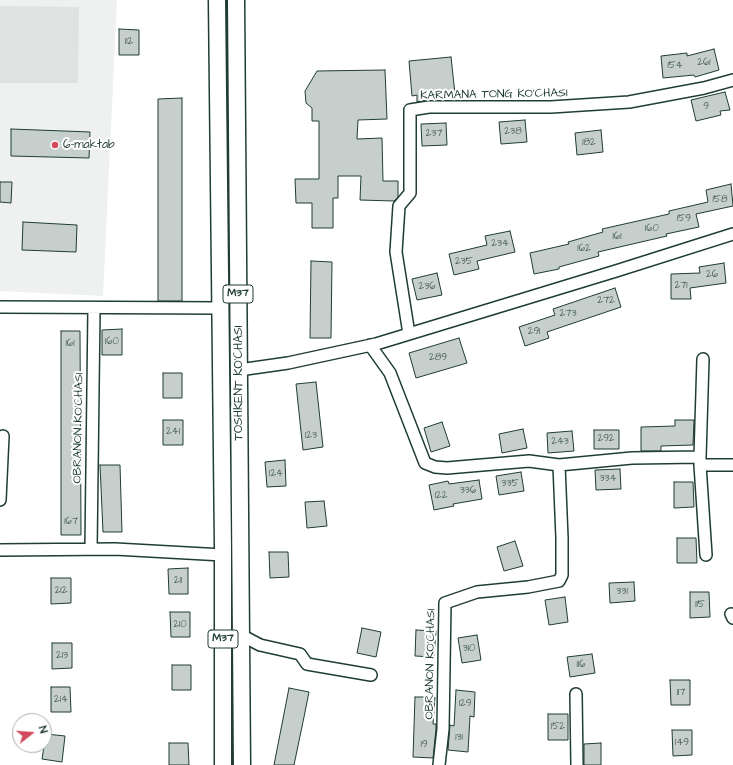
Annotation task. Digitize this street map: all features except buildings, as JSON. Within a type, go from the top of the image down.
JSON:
[{"type":"highway","name":"TOSHKENT KO'CHASI","points":[[217,0],[223,554],[223,765]]},
{"type":"highway","name":"TOSHKENT KO'CHASI","points":[[236,0],[239,539],[242,765]]},
{"type":"street","name":"KARMANA TONG KO'CHASI","points":[[408,334],[396,252],[399,206],[410,193],[410,110],[429,107],[551,108],[629,102],[704,88],[733,80]]},
{"type":"street","points":[[239,370],[288,362],[370,345],[733,234]]},
{"type":"street","points":[[0,306],[220,308]]},
{"type":"street","name":"OBRANON KO'CHASI","points":[[91,549],[94,308]]},
{"type":"street","points":[[370,345],[390,373],[425,463],[435,467],[447,468],[529,461],[559,465],[632,458],[700,461],[733,465]]},
{"type":"street","points":[[703,359],[700,461],[706,555]]},
{"type":"street","points":[[0,500],[3,436]]},
{"type":"street","name":"OBRANON KO'CHASI","points":[[439,765],[443,729],[445,603],[477,592],[528,587],[558,580],[562,575],[559,465]]},
{"type":"street","points":[[0,550],[91,549],[223,554]]},
{"type":"street","points":[[241,635],[260,645],[300,654],[307,664],[371,675]]},
{"type":"street","points":[[576,694],[577,765]]},
{"type":"shaded area","name":"6-maktab","points":[[0,0],[117,0],[103,296],[0,291]]},
{"type":"shaded area","points":[[0,6],[79,7],[78,83],[0,83]]},
{"type":"place","name":"6-maktab","points":[[55,145]]}]
